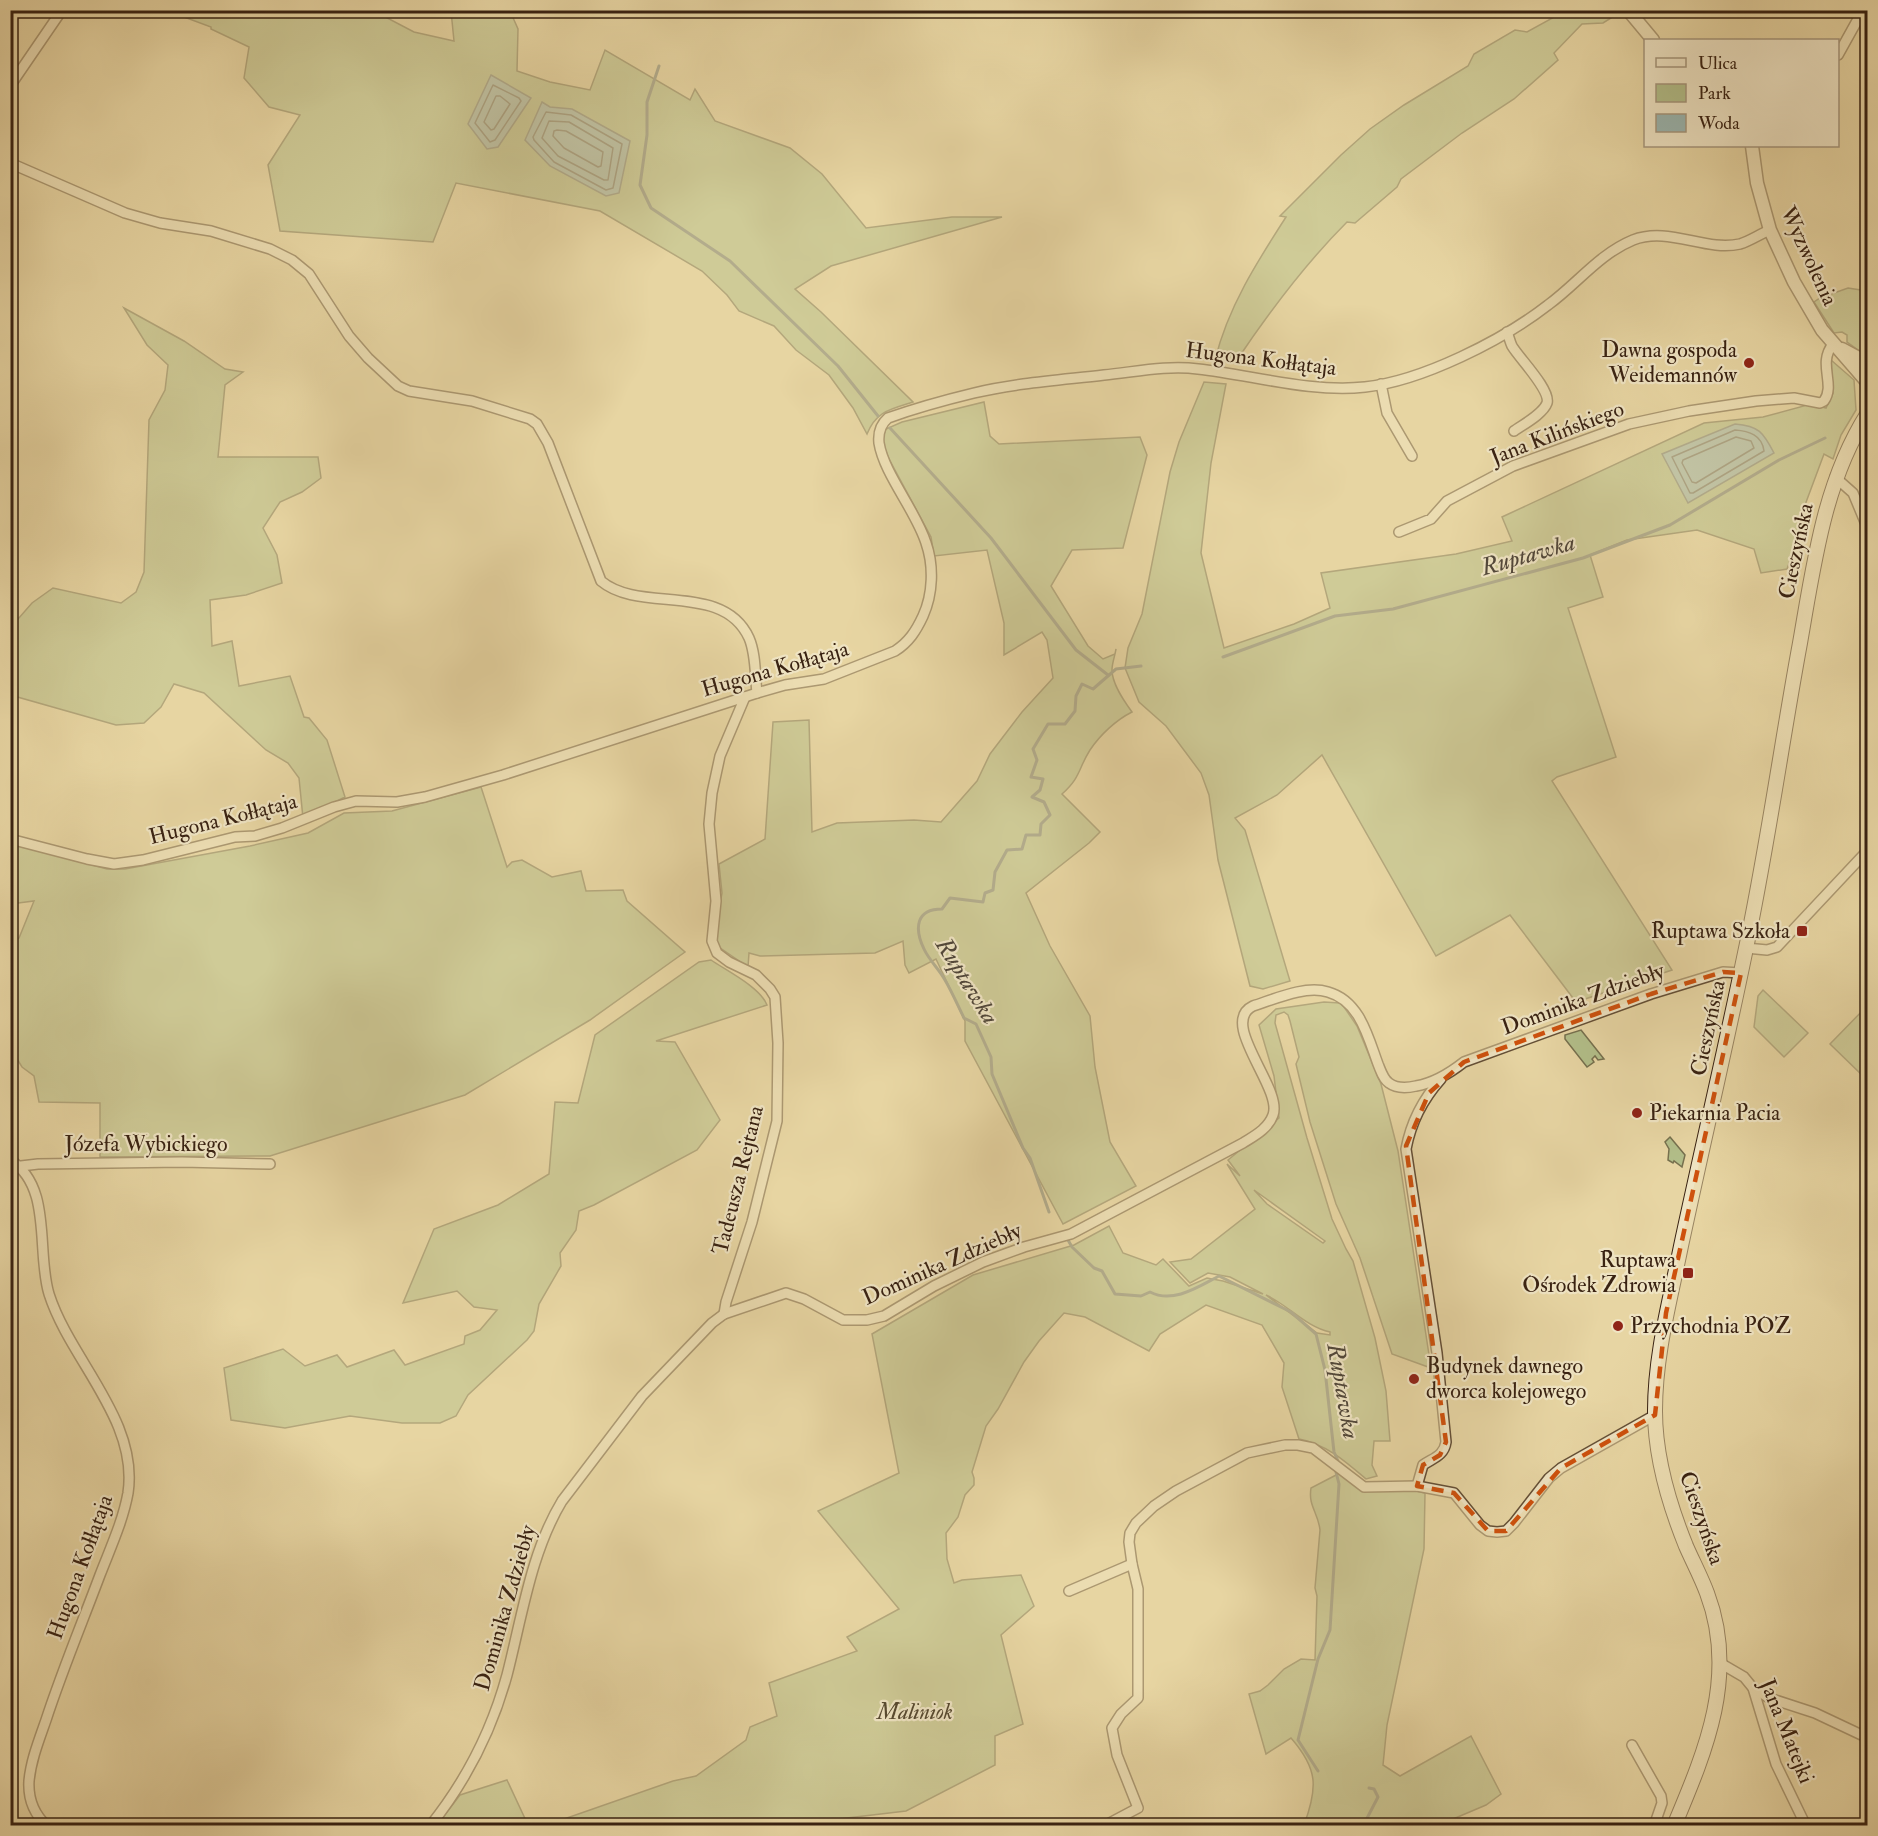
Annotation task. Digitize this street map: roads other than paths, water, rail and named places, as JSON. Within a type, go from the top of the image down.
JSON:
[{"type":"main road","name":"Cieszyńska","points":[[1674,1826],[1707,1743],[1716,1707],[1720,1663],[1717,1635],[1708,1595],[1685,1542],[1664,1477],[1655,1415],[1656,1375],[1664,1321],[1746,948],[1818,544],[1835,477],[1847,449],[1868,413]]},
{"type":"street","points":[[10,86],[62,10]]},
{"type":"street","points":[[1628,10],[1652,39]]},
{"type":"street","points":[[1839,53],[1863,10]]},
{"type":"street","name":"Wyzwolenia","points":[[1752,147],[1757,183],[1770,230],[1812,316],[1833,344],[1868,383]]},
{"type":"street","points":[[10,163],[125,213],[160,223],[211,231],[270,249],[292,260],[309,274],[349,336],[368,358],[398,386],[472,401],[530,418],[537,424],[548,443],[601,581],[622,594],[699,603],[726,614],[743,629],[749,639],[757,693]]},
{"type":"street","name":"Hugona Kołłątaja","points":[[10,839],[114,864],[143,860],[235,837],[255,836],[356,801],[397,802],[425,797],[503,775],[757,693],[785,685],[824,679],[895,651],[904,645],[913,635],[926,609],[931,573],[922,531],[881,452],[879,435],[888,418],[976,393],[1162,369],[1199,369],[1332,388],[1381,384],[1416,374],[1451,360],[1507,332],[1549,304],[1600,259],[1634,240],[1660,236],[1723,245],[1740,244],[1770,230]]},
{"type":"street","points":[[1507,332],[1512,345],[1545,390],[1547,400],[1536,415],[1514,431]]},
{"type":"street","name":"Wyzwolenia","points":[[1833,344],[1868,363]]},
{"type":"street","name":"Jana Kilińskiego","points":[[1399,532],[1431,519],[1447,501],[1514,466],[1629,424],[1689,411],[1779,398],[1794,398],[1820,403],[1827,397],[1825,361],[1827,351],[1833,344]]},
{"type":"street","points":[[1381,384],[1387,413],[1412,456]]},
{"type":"street","points":[[1835,477],[1853,494],[1868,529]]},
{"type":"street","name":"Tadeusza Rejtana","points":[[724,1314],[752,1222],[777,1121],[778,1106],[778,1031],[775,997],[756,975],[729,962],[717,953],[712,941],[716,901],[710,824],[712,793],[720,756],[745,697]]},
{"type":"street","points":[[1746,948],[1767,950],[1777,947],[1868,850]]},
{"type":"street","name":"Dominika Zdziebły","points":[[430,1826],[453,1798],[490,1726],[551,1519],[562,1501],[642,1396],[712,1323],[724,1314],[786,1293],[804,1299],[843,1320],[867,1320],[884,1316],[934,1286],[983,1262],[1024,1247],[1071,1234],[1243,1143],[1268,1124],[1273,1115],[1274,1105],[1272,1095],[1249,1049],[1243,1028],[1247,1008],[1298,992],[1326,991],[1341,997],[1362,1020],[1381,1071],[1387,1082],[1396,1087],[1423,1085],[1444,1076],[1464,1062],[1651,993],[1724,972],[1741,973]]},
{"type":"street","name":"Dominika Zdziebły","points":[[1417,1486],[1423,1465],[1445,1450],[1446,1442],[1437,1353],[1406,1149],[1409,1133],[1418,1112],[1429,1093],[1444,1076]]},
{"type":"street","points":[[10,1160],[21,1166]]},
{"type":"street","name":"Józefa Wybickiego","points":[[21,1166],[182,1162],[270,1164]]},
{"type":"street","name":"Hugona Kołłątaja","points":[[21,1166],[38,1198],[44,1275],[50,1295],[61,1323],[120,1431],[129,1477],[126,1503],[114,1539],[51,1705],[32,1765],[29,1781],[31,1800],[47,1826]]},
{"type":"street","points":[[1104,1826],[1138,1808],[1117,1755],[1112,1728],[1121,1714],[1138,1698],[1138,1589],[1129,1542],[1130,1533],[1136,1523],[1154,1506],[1176,1491],[1247,1453],[1285,1445],[1298,1445],[1313,1448],[1364,1486],[1417,1486],[1454,1493],[1480,1525],[1488,1531],[1506,1531],[1549,1478],[1562,1468],[1655,1415]]},
{"type":"street","points":[[1069,1591],[1132,1564]]},
{"type":"street","name":"Jana Matejki","points":[[1720,1663],[1744,1677],[1753,1688],[1776,1764],[1806,1826]]},
{"type":"street","points":[[1753,1688],[1769,1698],[1815,1713],[1868,1738]]},
{"type":"street","points":[[1632,1744],[1661,1796],[1662,1803],[1654,1826]]},
{"type":"water","points":[[491,75],[531,98],[498,147],[487,149],[468,124]]},
{"type":"water","points":[[542,102],[550,107],[572,109],[630,141],[619,193],[606,196],[550,166],[525,140]]},
{"type":"water","points":[[1735,424],[1750,426],[1759,431],[1774,453],[1688,503],[1662,454]]},
{"type":"waterway","points":[[659,66],[647,102],[647,135],[640,185],[651,208],[730,261],[838,366],[878,416]]},
{"type":"waterway","points":[[890,428],[991,538],[1076,650],[1108,675]]},
{"type":"waterway","name":"Ruptawka","points":[[1223,657],[1335,616],[1393,609],[1583,558],[1670,525],[1779,460],[1825,438]]},
{"type":"waterway","name":"Ruptawka","points":[[1049,1212],[1030,1158],[1023,1148],[992,1074],[991,1057],[976,1024],[964,1018],[945,980],[924,949],[918,927],[922,916],[927,912],[942,909],[950,898],[983,902],[985,893],[993,890],[995,872],[1007,850],[1022,849],[1026,835],[1040,835],[1041,824],[1050,815],[1044,802],[1032,797],[1040,790],[1043,779],[1031,777],[1037,760],[1033,749],[1048,724],[1065,724],[1075,711],[1076,696],[1082,684],[1093,689],[1116,669],[1141,666]]},
{"type":"waterway","name":"Ruptawka","points":[[1068,1240],[1072,1247],[1094,1268],[1102,1271],[1115,1294],[1141,1296],[1150,1292],[1159,1295],[1176,1295],[1185,1293],[1219,1276],[1291,1312],[1316,1334],[1325,1370],[1334,1452],[1338,1461]]},
{"type":"waterway","name":"Ruptawka","points":[[1318,1771],[1298,1740],[1318,1659],[1330,1630],[1339,1484],[1336,1472]]},
{"type":"waterway","name":"Ruptawka","points":[[1363,1826],[1378,1797],[1374,1789],[1369,1788]]},
{"type":"place","name":"Dawna gospoda Weidemannów","points":[[1749,363]]},
{"type":"place","name":"Ruptawa Szkoła","points":[[1802,931]]},
{"type":"place","name":"Piekarnia Pacia","points":[[1637,1113]]},
{"type":"place","name":"Ruptawa Ośrodek Zdrowia","points":[[1688,1273]]},
{"type":"place","name":"Przychodnia POZ","points":[[1618,1326]]},
{"type":"place","name":"Budynek dawnego dworca kolejowego","points":[[1414,1379]]},
{"type":"park label","name":"Maliniok","points":[[915,1712]]}]
